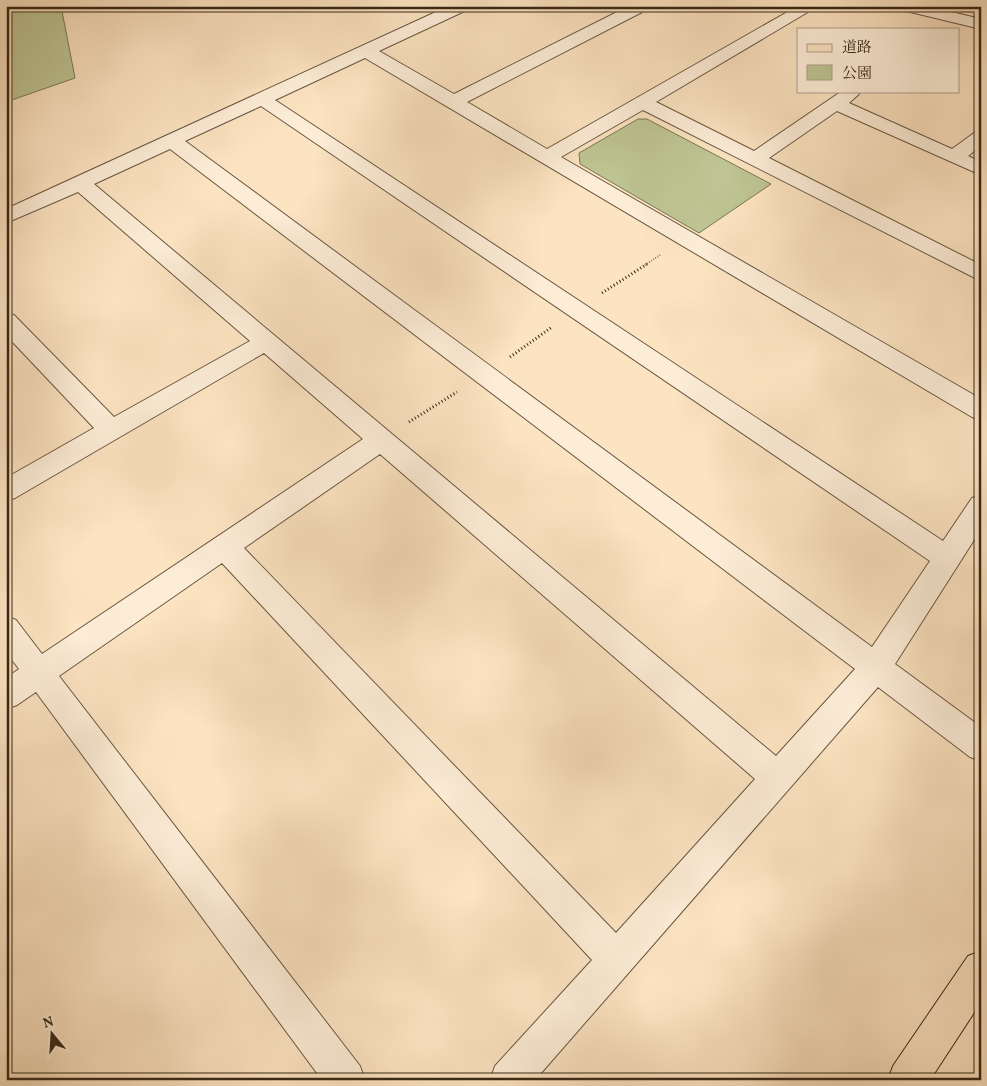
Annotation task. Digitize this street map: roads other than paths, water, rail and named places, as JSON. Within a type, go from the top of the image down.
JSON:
[{"type":"main road","points":[[907,1080],[981,969]]},
{"type":"street","points":[[6,217],[462,6]]},
{"type":"street","points":[[453,102],[642,6]]},
{"type":"street","points":[[547,157],[810,6]]},
{"type":"street","points":[[904,6],[981,24]]},
{"type":"street","points":[[945,28],[958,19]]},
{"type":"street","points":[[366,51],[981,411]]},
{"type":"street","points":[[755,160],[853,92]]},
{"type":"street","points":[[262,99],[946,558]]},
{"type":"street","points":[[642,102],[981,274]]},
{"type":"street","points":[[836,104],[981,169]]},
{"type":"street","points":[[954,157],[981,137]]},
{"type":"street","points":[[171,140],[981,746]]},
{"type":"street","points":[[80,183],[778,778]]},
{"type":"street","points":[[6,320],[112,431]]},
{"type":"street","points":[[6,491],[266,342]]},
{"type":"street","points":[[6,695],[382,440]]},
{"type":"street","points":[[509,1080],[876,667],[981,506]]},
{"type":"street","points":[[225,546],[616,959]]},
{"type":"street","points":[[6,629],[346,1080]]}]
